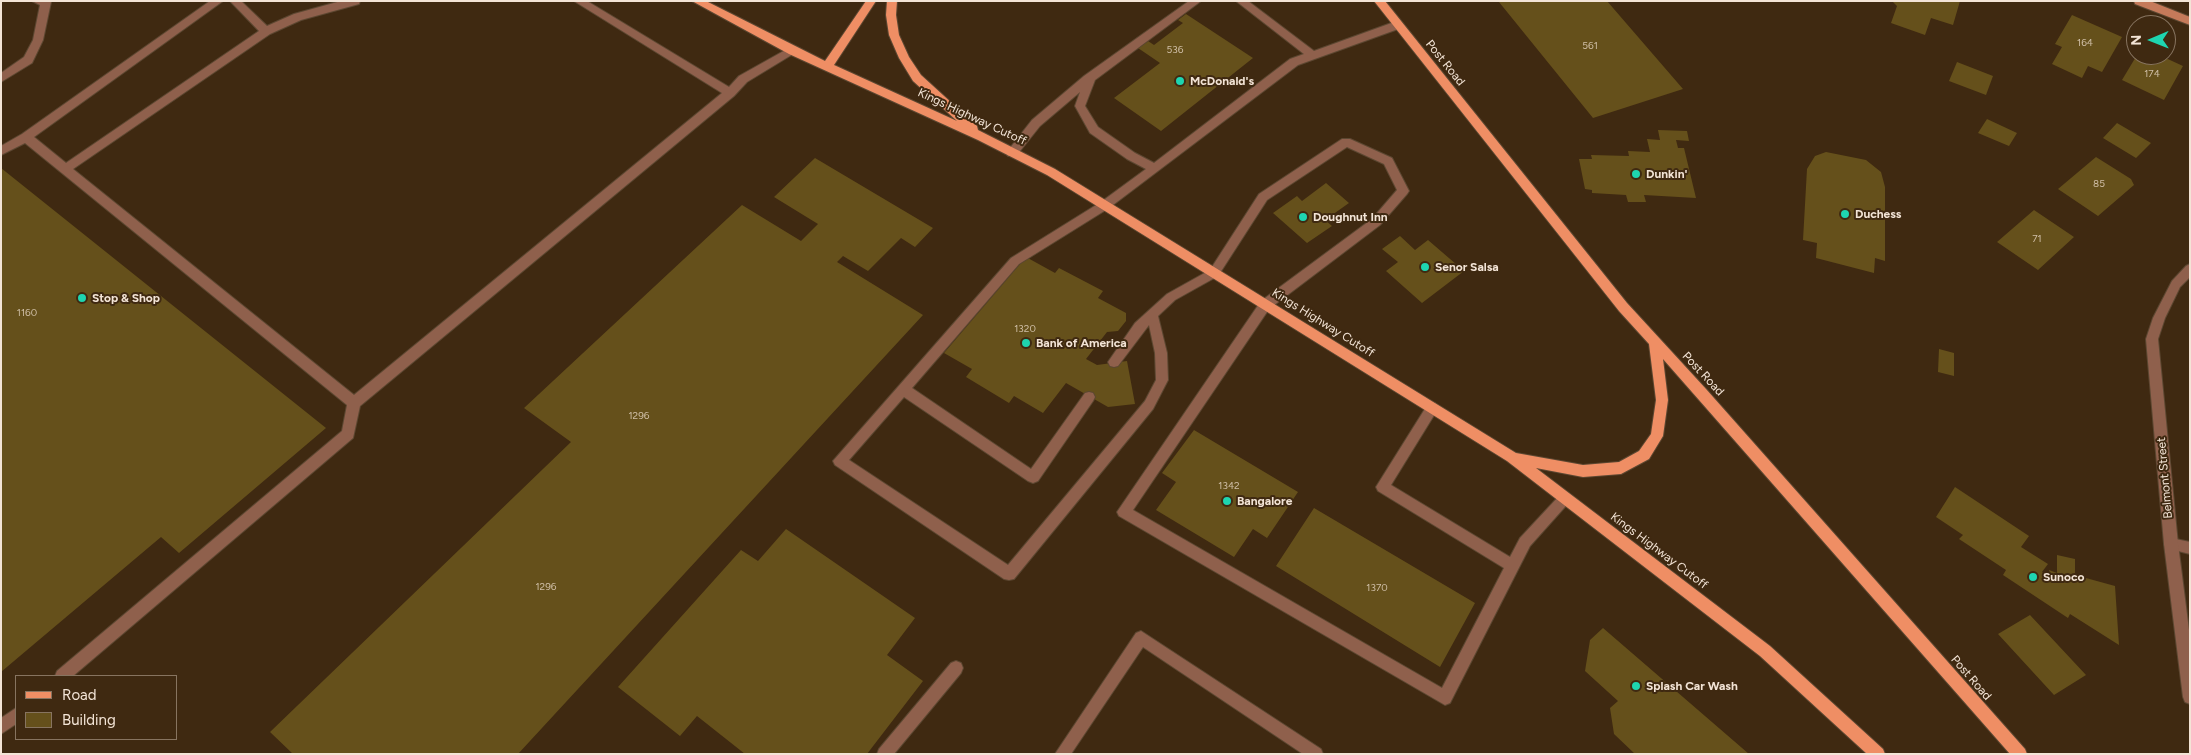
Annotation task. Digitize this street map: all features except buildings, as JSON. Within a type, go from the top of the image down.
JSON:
[{"type":"main road","name":"Kings Highway Cutoff","points":[[697,1],[793,51],[982,137],[1051,172],[1512,458],[1765,651],[1878,754]]},
{"type":"main road","points":[[827,66],[872,1]]},
{"type":"main road","points":[[892,1],[891,15],[894,35],[904,58],[917,78],[982,137]]},
{"type":"main road","name":"Post Road","points":[[1379,1],[1624,307],[2020,754]]},
{"type":"main road","points":[[1512,458],[1583,471],[1621,468],[1644,454],[1657,436],[1662,400],[1655,342]]},
{"type":"street","points":[[1,78],[28,60],[38,40],[46,2],[36,1]]},
{"type":"street","points":[[1,151],[26,137],[218,1]]},
{"type":"street","points":[[234,1],[266,31]]},
{"type":"street","points":[[65,169],[266,31],[298,17],[355,1]]},
{"type":"street","points":[[579,1],[730,93]]},
{"type":"street","points":[[1012,153],[1036,123],[1090,78],[1196,1]]},
{"type":"street","points":[[1241,1],[1312,56]]},
{"type":"street","points":[[2139,1],[2190,21]]},
{"type":"street","points":[[1152,314],[1160,354],[1162,380],[1149,405],[1009,574],[840,461],[1015,261],[1105,205],[1294,62],[1397,25]]},
{"type":"street","points":[[63,675],[348,434],[354,403],[730,93],[743,79],[793,51]]},
{"type":"street","points":[[1090,78],[1080,106],[1094,130],[1131,156],[1155,169]]},
{"type":"street","points":[[26,137],[354,403]]},
{"type":"street","points":[[1114,362],[1139,327],[1171,297],[1214,273],[1263,197],[1346,142],[1388,161],[1403,191],[1376,222],[1265,305],[1124,512],[1229,571],[1445,698],[1526,542],[1565,499]]},
{"type":"street","name":"Belmont Street","points":[[2190,269],[2176,284],[2159,318],[2152,339],[2171,544],[2190,697]]},
{"type":"street","points":[[903,389],[1033,477],[1089,397]]},
{"type":"street","points":[[1432,408],[1383,487],[1513,566]]},
{"type":"street","points":[[2171,544],[2190,548]]},
{"type":"street","points":[[1062,754],[1142,638],[1316,754]]},
{"type":"street","points":[[884,754],[956,668]]},
{"type":"street","points":[[1,728],[15,716]]},
{"type":"place","name":"McDonald's","points":[[1180,81]]},
{"type":"place","name":"Dunkin'","points":[[1636,174]]},
{"type":"place","name":"Duchess","points":[[1845,214]]},
{"type":"place","name":"Doughnut Inn","points":[[1303,217]]},
{"type":"place","name":"Senor Salsa","points":[[1425,267]]},
{"type":"place","name":"Stop & Shop","points":[[82,298]]},
{"type":"place","name":"Bank of America","points":[[1026,343]]},
{"type":"place","name":"Bangalore","points":[[1227,501]]},
{"type":"place","name":"Sunoco","points":[[2033,577]]},
{"type":"place","name":"Splash Car Wash","points":[[1636,686]]}]
